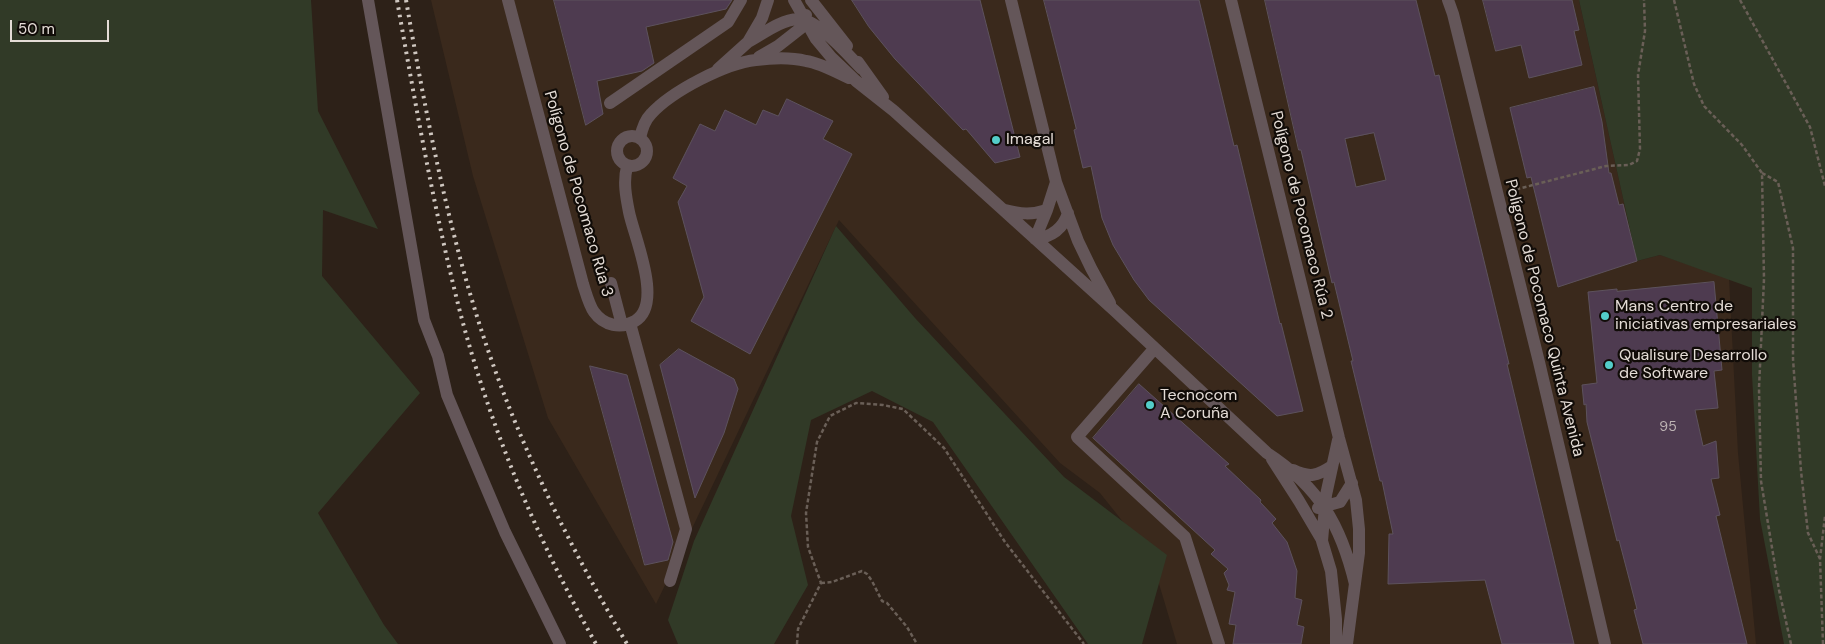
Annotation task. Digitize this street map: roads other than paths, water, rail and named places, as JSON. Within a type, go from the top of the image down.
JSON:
[{"type":"street","points":[[368,0],[424,320],[438,356],[450,402],[505,532],[560,644]]},
{"type":"street","name":"Polígono de Pocomaco Rúa 3","points":[[508,0],[583,284],[594,312],[606,324],[626,324]]},
{"type":"street","points":[[610,103],[728,22],[741,0]]},
{"type":"street","points":[[748,42],[762,18],[768,0]]},
{"type":"street","points":[[794,0],[816,38],[856,82],[894,111],[1115,311],[1267,453],[1289,468],[1308,486],[1334,522],[1342,538],[1355,584]]},
{"type":"street","points":[[754,60],[778,46],[801,28],[811,0]]},
{"type":"street","points":[[811,0],[839,34],[894,111]]},
{"type":"street","points":[[1011,0],[1056,182],[1091,268],[1115,311]]},
{"type":"street","name":"Polígono de Pocomaco Rúa 2","points":[[1231,0],[1356,500],[1359,553],[1347,644]]},
{"type":"street","name":"Polígono de Pocomaco Quinta Avenida","points":[[1448,0],[1498,194],[1605,644]]},
{"type":"street","points":[[640,138],[643,126],[651,114],[676,94],[714,72],[748,42],[779,25],[796,19],[804,19],[817,26],[862,68]]},
{"type":"street","points":[[714,72],[754,60],[782,58],[808,61],[856,82]]},
{"type":"street","points":[[632,136],[640,138],[647,147],[647,156],[643,163],[635,167],[627,166],[620,161],[617,153],[618,145],[624,138],[632,136]]},
{"type":"street","points":[[626,324],[637,320],[644,310],[648,297],[648,282],[628,212],[625,186],[627,166]]},
{"type":"street","points":[[1035,239],[1056,182]]},
{"type":"street","points":[[1003,210],[1019,214],[1036,214],[1047,210]]},
{"type":"street","points":[[1035,239],[1057,231],[1066,221],[1068,213]]},
{"type":"street","points":[[611,283],[626,324],[686,529],[670,580]]},
{"type":"street","points":[[1154,349],[1077,437],[1185,537],[1219,644]]},
{"type":"street","name":"Polígono de Pocomaco Rúa 2","points":[[1322,540],[1324,507],[1339,438]]},
{"type":"street","points":[[1267,453],[1322,540],[1331,571],[1336,620],[1336,644]]},
{"type":"street","points":[[1289,468],[1304,474],[1318,475],[1332,466]]},
{"type":"street","points":[[1299,501],[1318,508],[1340,502],[1352,484]]},
{"type":"railway","points":[[397,0],[432,191],[470,348],[499,435],[534,521],[553,563],[596,644]]},
{"type":"railway","points":[[406,0],[444,195],[464,272],[489,354],[541,482],[582,564],[627,644]]},
{"type":"place","name":"Imagal","points":[[996,140]]},
{"type":"place","name":"Mans Centro de iniciativas empresariales","points":[[1605,316]]},
{"type":"place","name":"Qualisure Desarrollo de Software","points":[[1609,365]]},
{"type":"place","name":"Tecnocom A Coruña","points":[[1150,405]]}]
